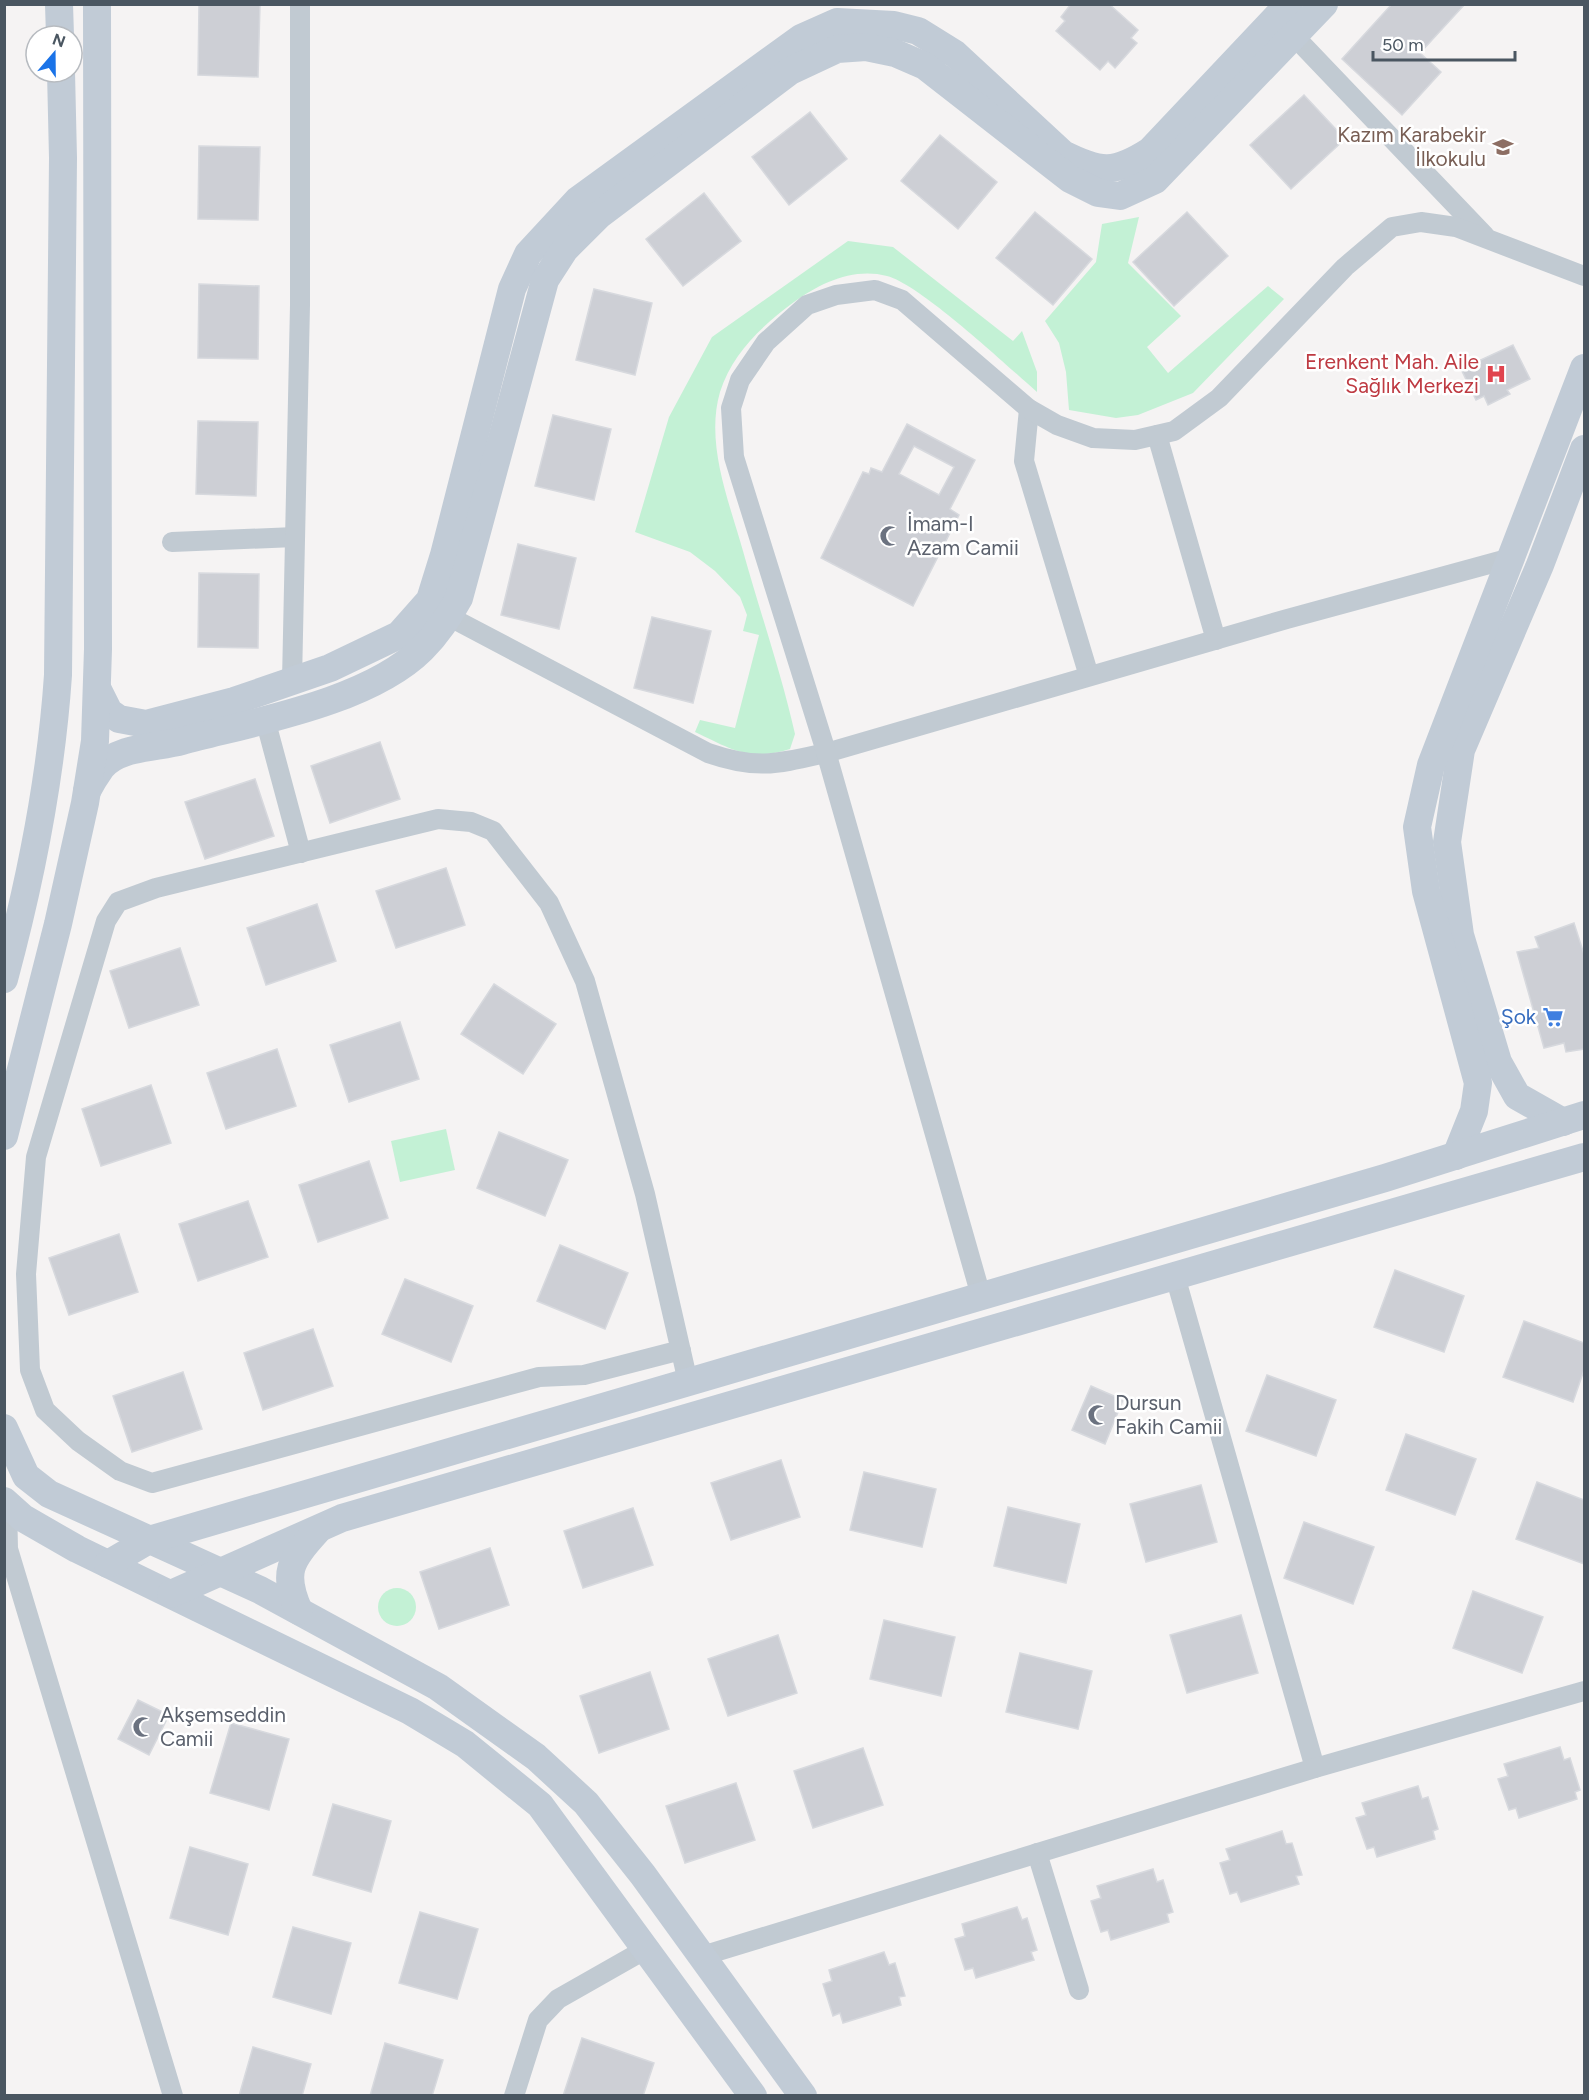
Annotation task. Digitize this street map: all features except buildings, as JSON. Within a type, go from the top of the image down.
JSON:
[{"type":"street","points":[[59,4],[60,24]]},
{"type":"street","points":[[4,1136],[58,924],[87,791],[94,741],[97,688],[97,4]]},
{"type":"street","points":[[292,681],[300,305],[300,4]]},
{"type":"street","points":[[97,688],[109,712],[119,719],[146,724],[234,701],[330,669],[399,635],[430,600],[444,555],[512,289],[528,254],[578,201],[801,38],[837,22],[894,25],[918,32],[955,54],[1064,154],[1085,165],[1106,171],[1128,165],[1150,151],[1289,4]]},
{"type":"street","points":[[87,791],[102,766],[121,754],[166,745],[313,706],[385,676],[420,651],[448,616],[459,598],[545,280],[565,249],[599,215],[790,71],[837,49],[866,47],[896,53],[925,66],[1070,179],[1098,193],[1120,196],[1155,180],[1324,4]]},
{"type":"street","points":[[1294,36],[1487,239]]},
{"type":"street","points":[[4,979],[40,830],[53,743],[58,675],[63,158],[61,84]]},
{"type":"street","points":[[981,1296],[826,753],[734,457],[731,408],[740,380],[766,342],[807,305],[836,295],[875,291],[902,300],[1029,409],[1057,424],[1093,438],[1135,441],[1174,431],[1219,398],[1345,267],[1392,227],[1421,222],[1456,227],[1584,276]]},
{"type":"street","points":[[1456,1156],[1474,1111],[1478,1083],[1426,891],[1417,826],[1431,765],[1584,368]]},
{"type":"street","points":[[1029,409],[1024,461],[1089,676]]},
{"type":"street","points":[[1156,435],[1216,640]]},
{"type":"street","points":[[1574,1119],[1517,1096],[1498,1062],[1460,935],[1447,842],[1461,750],[1540,565],[1584,449]]},
{"type":"street","points":[[172,542],[295,537]]},
{"type":"street","points":[[448,616],[708,753],[739,764],[773,765],[826,753],[1089,676],[1511,558]]},
{"type":"street","points":[[265,719],[301,852]]},
{"type":"street","points":[[681,1350],[585,1375],[539,1377],[152,1483],[120,1471],[78,1442],[45,1410],[30,1370],[26,1274],[36,1157],[106,921],[118,902],[156,888],[438,819],[471,822],[493,831],[549,903],[585,981],[645,1194],[681,1350],[688,1382]]},
{"type":"street","points":[[108,1564],[149,1540],[1456,1156],[1574,1119]]},
{"type":"street","points":[[171,1594],[342,1518],[1584,1157]]},
{"type":"street","points":[[1175,1276],[1315,1768]]},
{"type":"street","points":[[4,1428],[26,1476],[49,1494],[298,1611],[438,1687],[536,1757],[586,1803],[702,1956],[803,2096]]},
{"type":"street","points":[[6,1502],[23,1518],[108,1564],[410,1711],[465,1744],[540,1805],[753,2096]]},
{"type":"street","points":[[6,1502],[8,1549],[173,2096]]},
{"type":"street","points":[[298,1611],[291,1593],[290,1570],[294,1556],[319,1528]]},
{"type":"street","points":[[702,1956],[1315,1768],[1584,1691]]},
{"type":"street","points":[[1036,1853],[1079,1990]]},
{"type":"street","points":[[514,2096],[538,2020],[558,1999],[646,1949]]},
{"type":"green space","points":[[1139,217],[1128,263],[1181,316],[1147,347],[1168,373],[1268,286],[1284,299],[1193,393],[1138,415],[1116,418],[1069,410],[1066,372],[1059,343],[1045,321],[1096,262],[1102,224]]},
{"type":"green space","points":[[848,241],[893,247],[1013,341],[1022,331],[1037,372],[1037,392],[963,327],[920,294],[902,282],[875,274],[838,278],[815,289],[782,311],[760,330],[741,352],[720,392],[715,432],[717,452],[726,492],[795,734],[790,749],[776,753],[751,754],[719,744],[695,732],[700,720],[735,728],[759,635],[743,631],[747,615],[740,597],[715,571],[690,552],[635,532],[669,417],[712,337]]},
{"type":"green space","points":[[446,1129],[455,1170],[400,1182],[391,1141]]},
{"type":"green space","points":[[397,1588],[411,1593],[416,1607],[411,1621],[397,1626],[383,1621],[378,1607],[383,1593]]},
{"type":"place","name":"Kazım Karabekir İlkokulu","points":[[1503,147]]},
{"type":"place","name":"Erenkent Mah. Aile Sağlık Merkezi","points":[[1496,374]]},
{"type":"place","name":"İmam-I Azam Camii","points":[[890,536]]},
{"type":"place","name":"Şok","points":[[1553,1017]]},
{"type":"place","name":"Dursun Fakih Camii","points":[[1098,1415]]},
{"type":"place","name":"Akşemseddin Camii","points":[[143,1727]]}]
